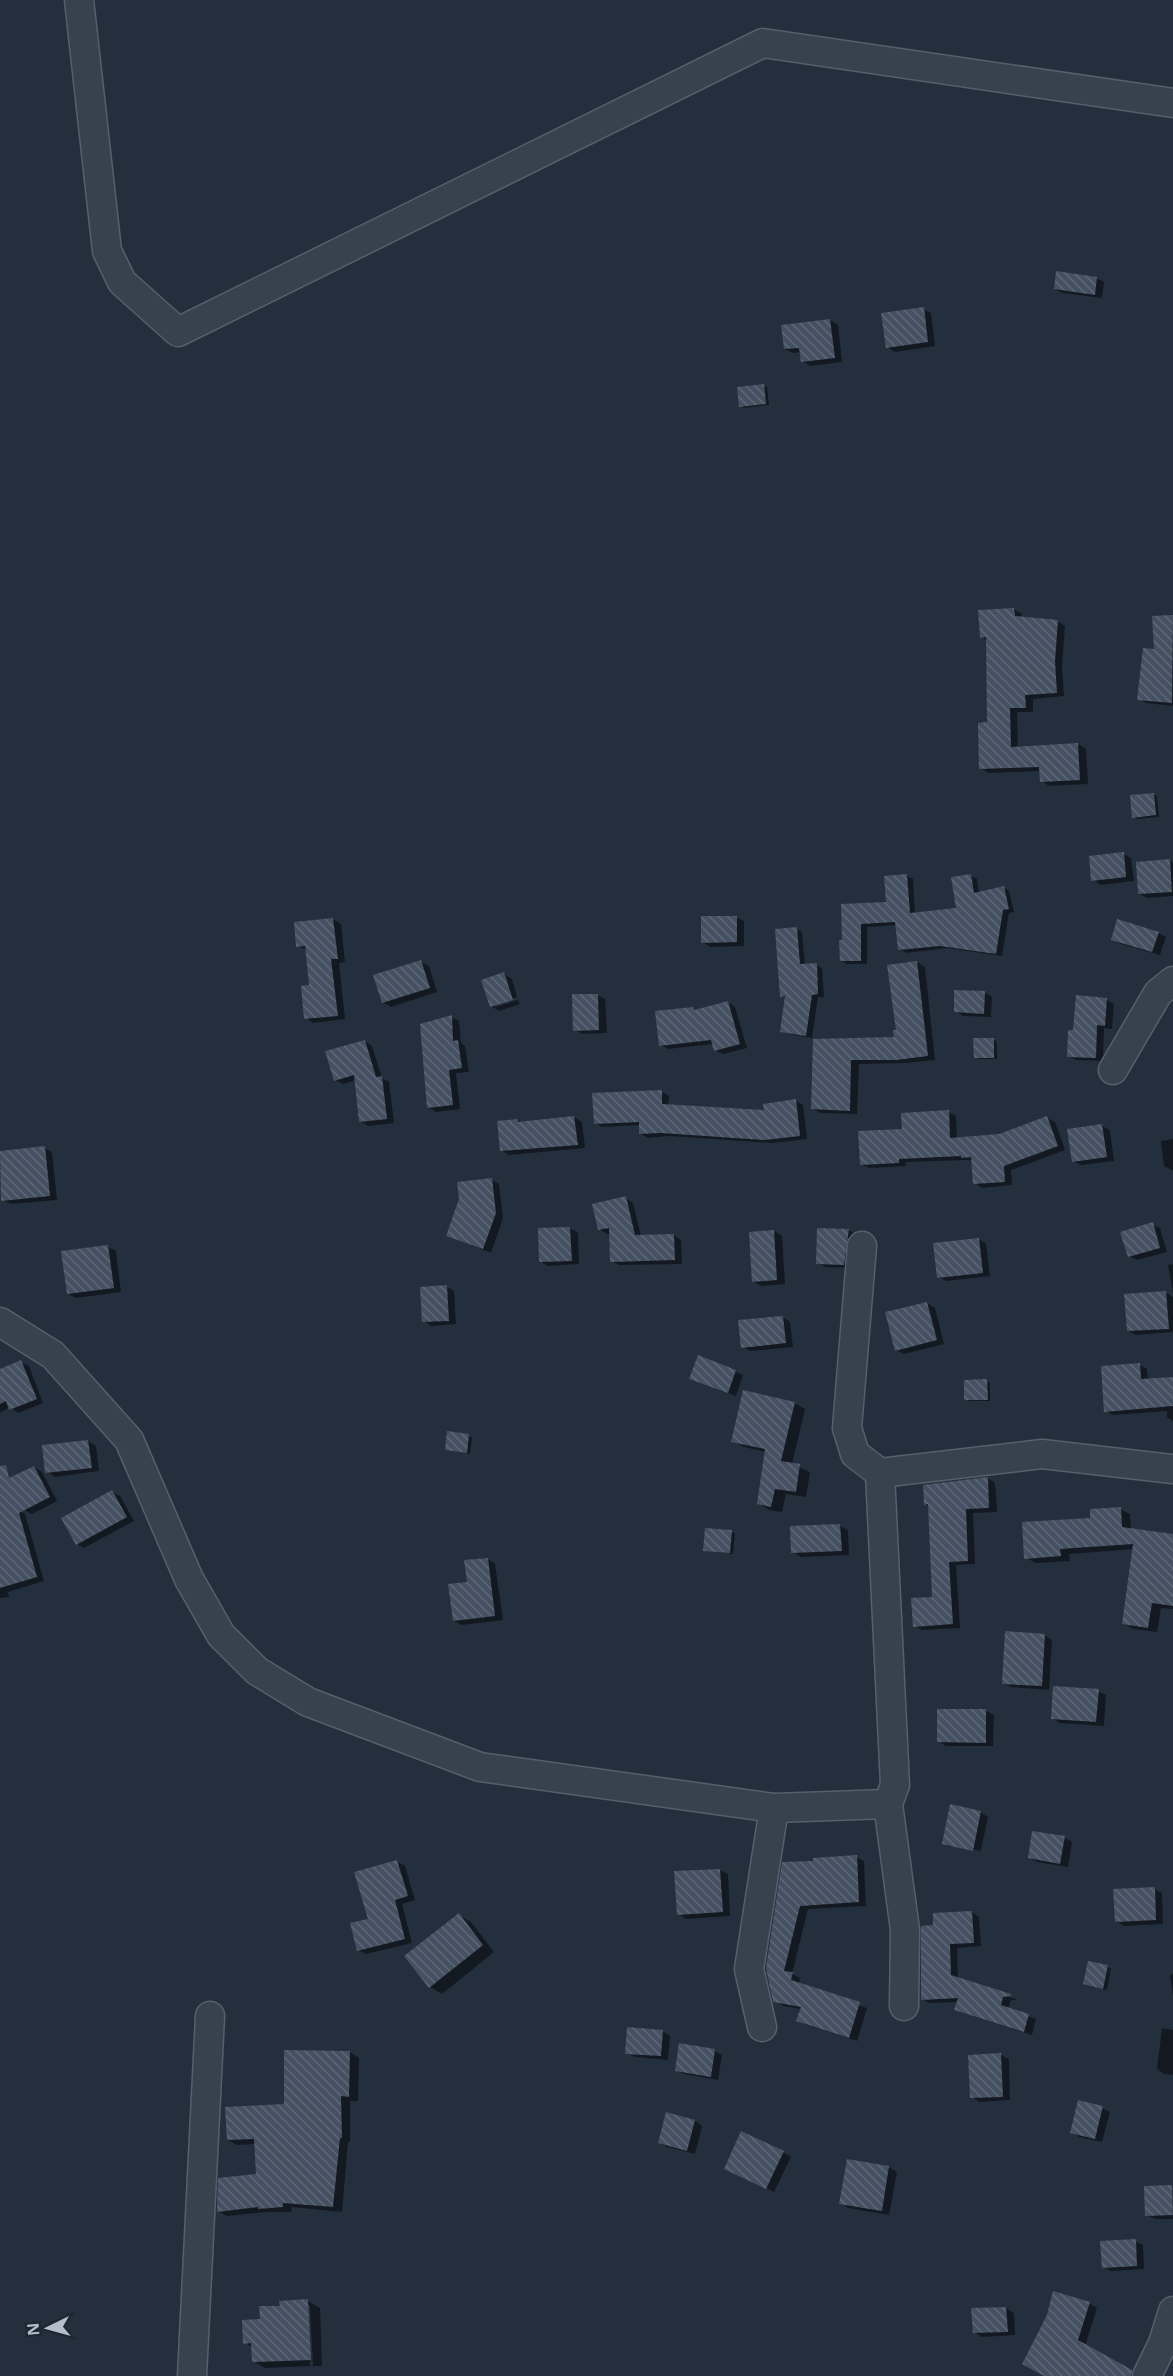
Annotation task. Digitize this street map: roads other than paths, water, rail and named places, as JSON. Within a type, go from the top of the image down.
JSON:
[{"type":"street","points":[[79,0],[107,251],[122,282],[178,332],[763,44],[1173,103]]},
{"type":"street","points":[[1113,1070],[1158,993],[1172,982]]},
{"type":"street","points":[[862,1246],[847,1428],[855,1454],[880,1473],[1042,1454],[1173,1469]]},
{"type":"street","points":[[0,1322],[53,1355],[129,1440],[189,1579],[221,1635],[257,1671],[308,1702],[480,1767],[774,1808],[888,1804]]},
{"type":"street","points":[[880,1473],[895,1785],[888,1804],[905,1930],[904,2006]]},
{"type":"street","points":[[762,2026],[749,1969],[774,1808]]},
{"type":"street","points":[[192,2376],[210,2016]]},
{"type":"street","points":[[1147,2376],[1163,2343],[1173,2311]]}]
